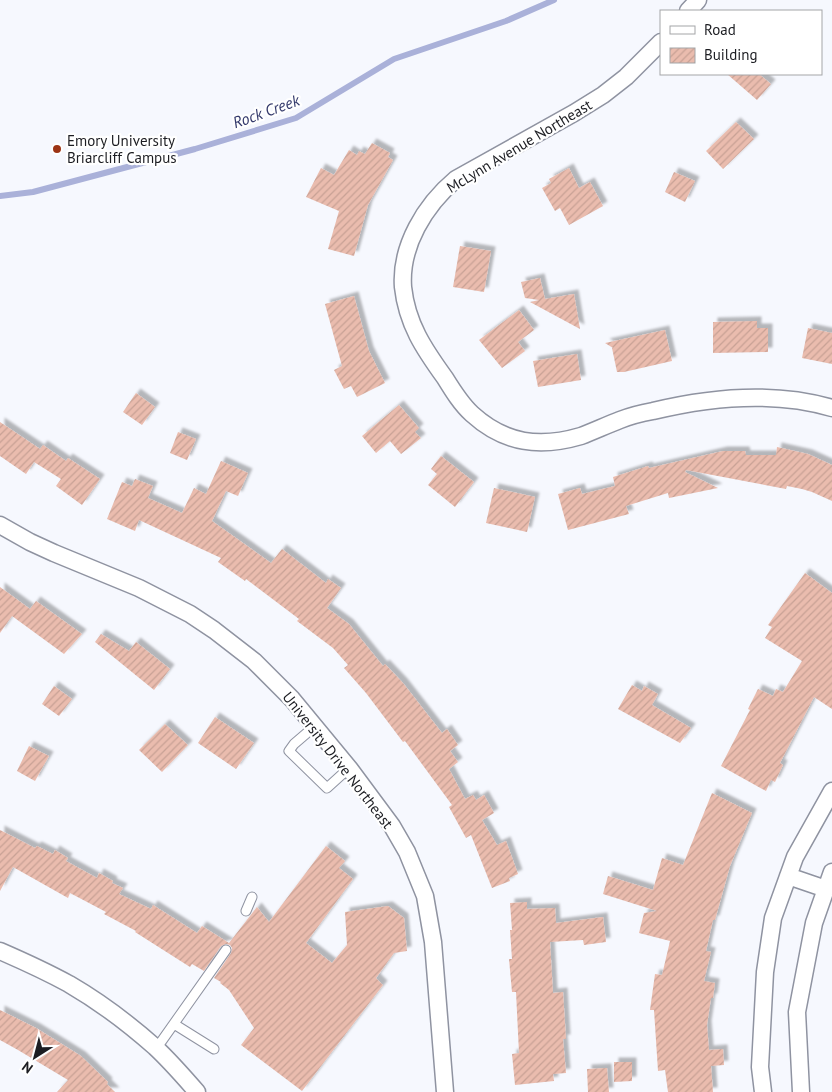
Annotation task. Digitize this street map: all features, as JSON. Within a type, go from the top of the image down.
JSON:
[{"type":"street","points":[[689,10],[698,0]]},
{"type":"street","name":"McLynn Avenue Northeast","points":[[660,43],[626,77],[603,95],[456,179],[438,196],[424,214],[416,229],[405,260],[403,280],[405,302],[421,344],[471,414],[494,430],[524,442],[539,443],[567,439],[652,411],[698,402],[729,399],[783,399],[832,408]]},
{"type":"street","name":"University Drive Northeast","points":[[0,525],[30,542],[139,588],[190,614],[226,639],[254,661],[292,699],[349,768],[392,826],[406,852],[424,896],[433,942],[445,1092]]},
{"type":"street","points":[[763,1092],[760,1067],[765,972],[773,918],[795,857],[832,791]]},
{"type":"street","points":[[801,1092],[797,1012],[814,923],[832,872]]},
{"type":"street","points":[[788,876],[826,889]]},
{"type":"street","points":[[0,951],[56,978],[115,1014],[156,1048],[197,1092]]},
{"type":"lane","points":[[315,726],[294,744],[289,751],[327,788],[349,768]]},
{"type":"lane","points":[[246,911],[252,897]]},
{"type":"lane","points":[[156,1048],[226,950]]},
{"type":"lane","points":[[174,1024],[214,1049]]},
{"type":"building","points":[[728,75],[760,75],[771,84],[757,100]]},
{"type":"building","points":[[736,122],[754,139],[723,169],[706,151]]},
{"type":"building","points":[[372,143],[390,153],[388,157],[393,160],[368,205],[354,256],[328,249],[339,211],[306,197],[321,168],[334,175],[349,150],[357,155],[359,151],[365,154]]},
{"type":"building","points":[[569,168],[579,188],[590,182],[603,206],[569,225],[560,208],[555,211],[542,188],[551,183],[549,179]]},
{"type":"building","points":[[674,172],[695,181],[685,202],[665,192]]},
{"type":"building","points":[[460,246],[491,251],[484,292],[453,287]]},
{"type":"building","points":[[540,278],[545,299],[574,294],[580,329],[530,302],[539,300],[525,298],[521,282]]},
{"type":"building","points":[[354,296],[369,351],[385,383],[357,397],[351,386],[344,389],[334,370],[342,366],[325,304]]},
{"type":"building","points":[[519,310],[534,330],[518,342],[525,351],[502,368],[479,340]]},
{"type":"building","points":[[757,321],[757,328],[768,328],[768,352],[713,353],[713,322]]},
{"type":"building","points":[[808,328],[832,333],[832,364],[802,358]]},
{"type":"building","points":[[665,330],[672,361],[617,372],[613,348],[605,343]]},
{"type":"building","points":[[577,354],[581,380],[538,387],[533,361]]},
{"type":"building","points":[[136,393],[155,407],[142,425],[123,412]]},
{"type":"building","points":[[399,405],[419,428],[415,432],[421,438],[401,454],[390,441],[376,453],[362,436]]},
{"type":"building","points":[[0,422],[40,449],[43,445],[66,461],[68,458],[100,479],[82,505],[56,486],[61,479],[34,462],[26,474],[0,456]]},
{"type":"building","points":[[178,432],[196,439],[187,460],[170,453]]},
{"type":"building","points":[[777,447],[808,454],[832,465],[832,501],[802,489],[787,486],[786,489],[686,470],[685,472],[718,488],[669,498],[668,493],[626,506],[629,514],[568,530],[558,494],[580,488],[582,494],[615,486],[613,477],[648,466],[649,468],[723,451],[745,451],[746,455],[776,455]]},
{"type":"building","points":[[441,456],[474,482],[455,507],[428,485],[437,474],[431,469]]},
{"type":"building","points":[[221,461],[248,473],[238,496],[226,491],[212,521],[271,563],[282,549],[326,583],[328,579],[341,588],[327,608],[349,624],[383,666],[385,664],[403,683],[442,733],[447,729],[458,745],[450,751],[458,762],[449,769],[465,799],[473,795],[476,800],[484,795],[494,813],[482,820],[497,845],[506,841],[518,874],[509,878],[510,881],[492,888],[471,835],[466,838],[449,807],[452,805],[405,741],[403,742],[366,693],[344,668],[348,665],[333,648],[297,621],[299,619],[246,579],[245,581],[218,562],[221,558],[139,520],[135,531],[107,519],[122,482],[132,486],[135,479],[153,486],[148,498],[182,513],[194,488],[206,494]]},
{"type":"building","points":[[494,488],[535,497],[527,532],[486,523]]},
{"type":"building","points":[[805,573],[832,593],[832,709],[814,697],[780,763],[783,765],[775,782],[771,780],[766,791],[721,766],[750,710],[748,709],[758,689],[773,696],[776,689],[783,692],[802,661],[765,638],[772,627],[768,625]]},
{"type":"building","points":[[0,587],[30,609],[36,601],[82,634],[64,654],[12,616],[0,633]]},
{"type":"building","points":[[101,634],[129,651],[136,642],[170,669],[154,690],[95,642]]},
{"type":"building","points":[[632,685],[642,691],[644,686],[658,694],[652,705],[691,728],[680,743],[618,709]]},
{"type":"building","points":[[54,686],[72,699],[59,716],[42,704]]},
{"type":"building","points":[[215,717],[254,743],[236,769],[198,743]]},
{"type":"building","points":[[165,724],[188,745],[162,772],[139,750]]},
{"type":"building","points":[[29,746],[49,756],[35,781],[17,771]]},
{"type":"building","points":[[712,793],[752,813],[730,866],[715,920],[713,920],[706,951],[711,952],[704,981],[715,983],[707,1025],[709,1050],[723,1049],[724,1065],[711,1066],[713,1092],[668,1092],[665,1070],[658,1071],[654,1010],[650,1010],[655,974],[662,975],[670,941],[639,933],[644,913],[657,911],[603,894],[608,876],[653,890],[662,858],[683,865]]},
{"type":"building","points":[[0,830],[35,848],[37,846],[53,854],[55,850],[68,858],[66,861],[97,878],[99,873],[113,881],[112,883],[123,888],[119,894],[151,909],[153,905],[197,933],[202,926],[229,943],[257,907],[269,922],[326,846],[345,861],[339,868],[353,879],[306,943],[332,963],[347,945],[345,912],[388,906],[404,918],[407,951],[394,953],[376,978],[383,985],[302,1091],[241,1045],[254,1028],[229,990],[214,978],[231,953],[232,948],[230,945],[221,946],[204,971],[192,964],[190,967],[136,931],[104,914],[106,912],[70,893],[68,898],[13,867],[0,891]]},
{"type":"building","points":[[527,902],[527,909],[555,908],[556,923],[603,917],[606,942],[584,945],[583,940],[550,942],[553,993],[563,992],[566,1039],[563,1039],[566,1073],[553,1074],[554,1081],[515,1085],[512,1054],[519,1053],[516,992],[512,992],[509,959],[512,959],[510,903]]},
{"type":"building","points":[[0,1010],[36,1028],[81,1056],[108,1082],[107,1084],[115,1092],[57,1092],[68,1080],[0,1040]]},
{"type":"building","points":[[614,1062],[632,1062],[632,1081],[614,1082]]},
{"type":"building","points":[[607,1068],[609,1092],[588,1092],[587,1069]]},
{"type":"waterway","name":"Rock Creek","points":[[0,196],[33,192],[195,149],[296,118],[394,59],[506,21],[554,0]]},
{"type":"place","name":"Emory University Briarcliff Campus","points":[[57,149]]}]
